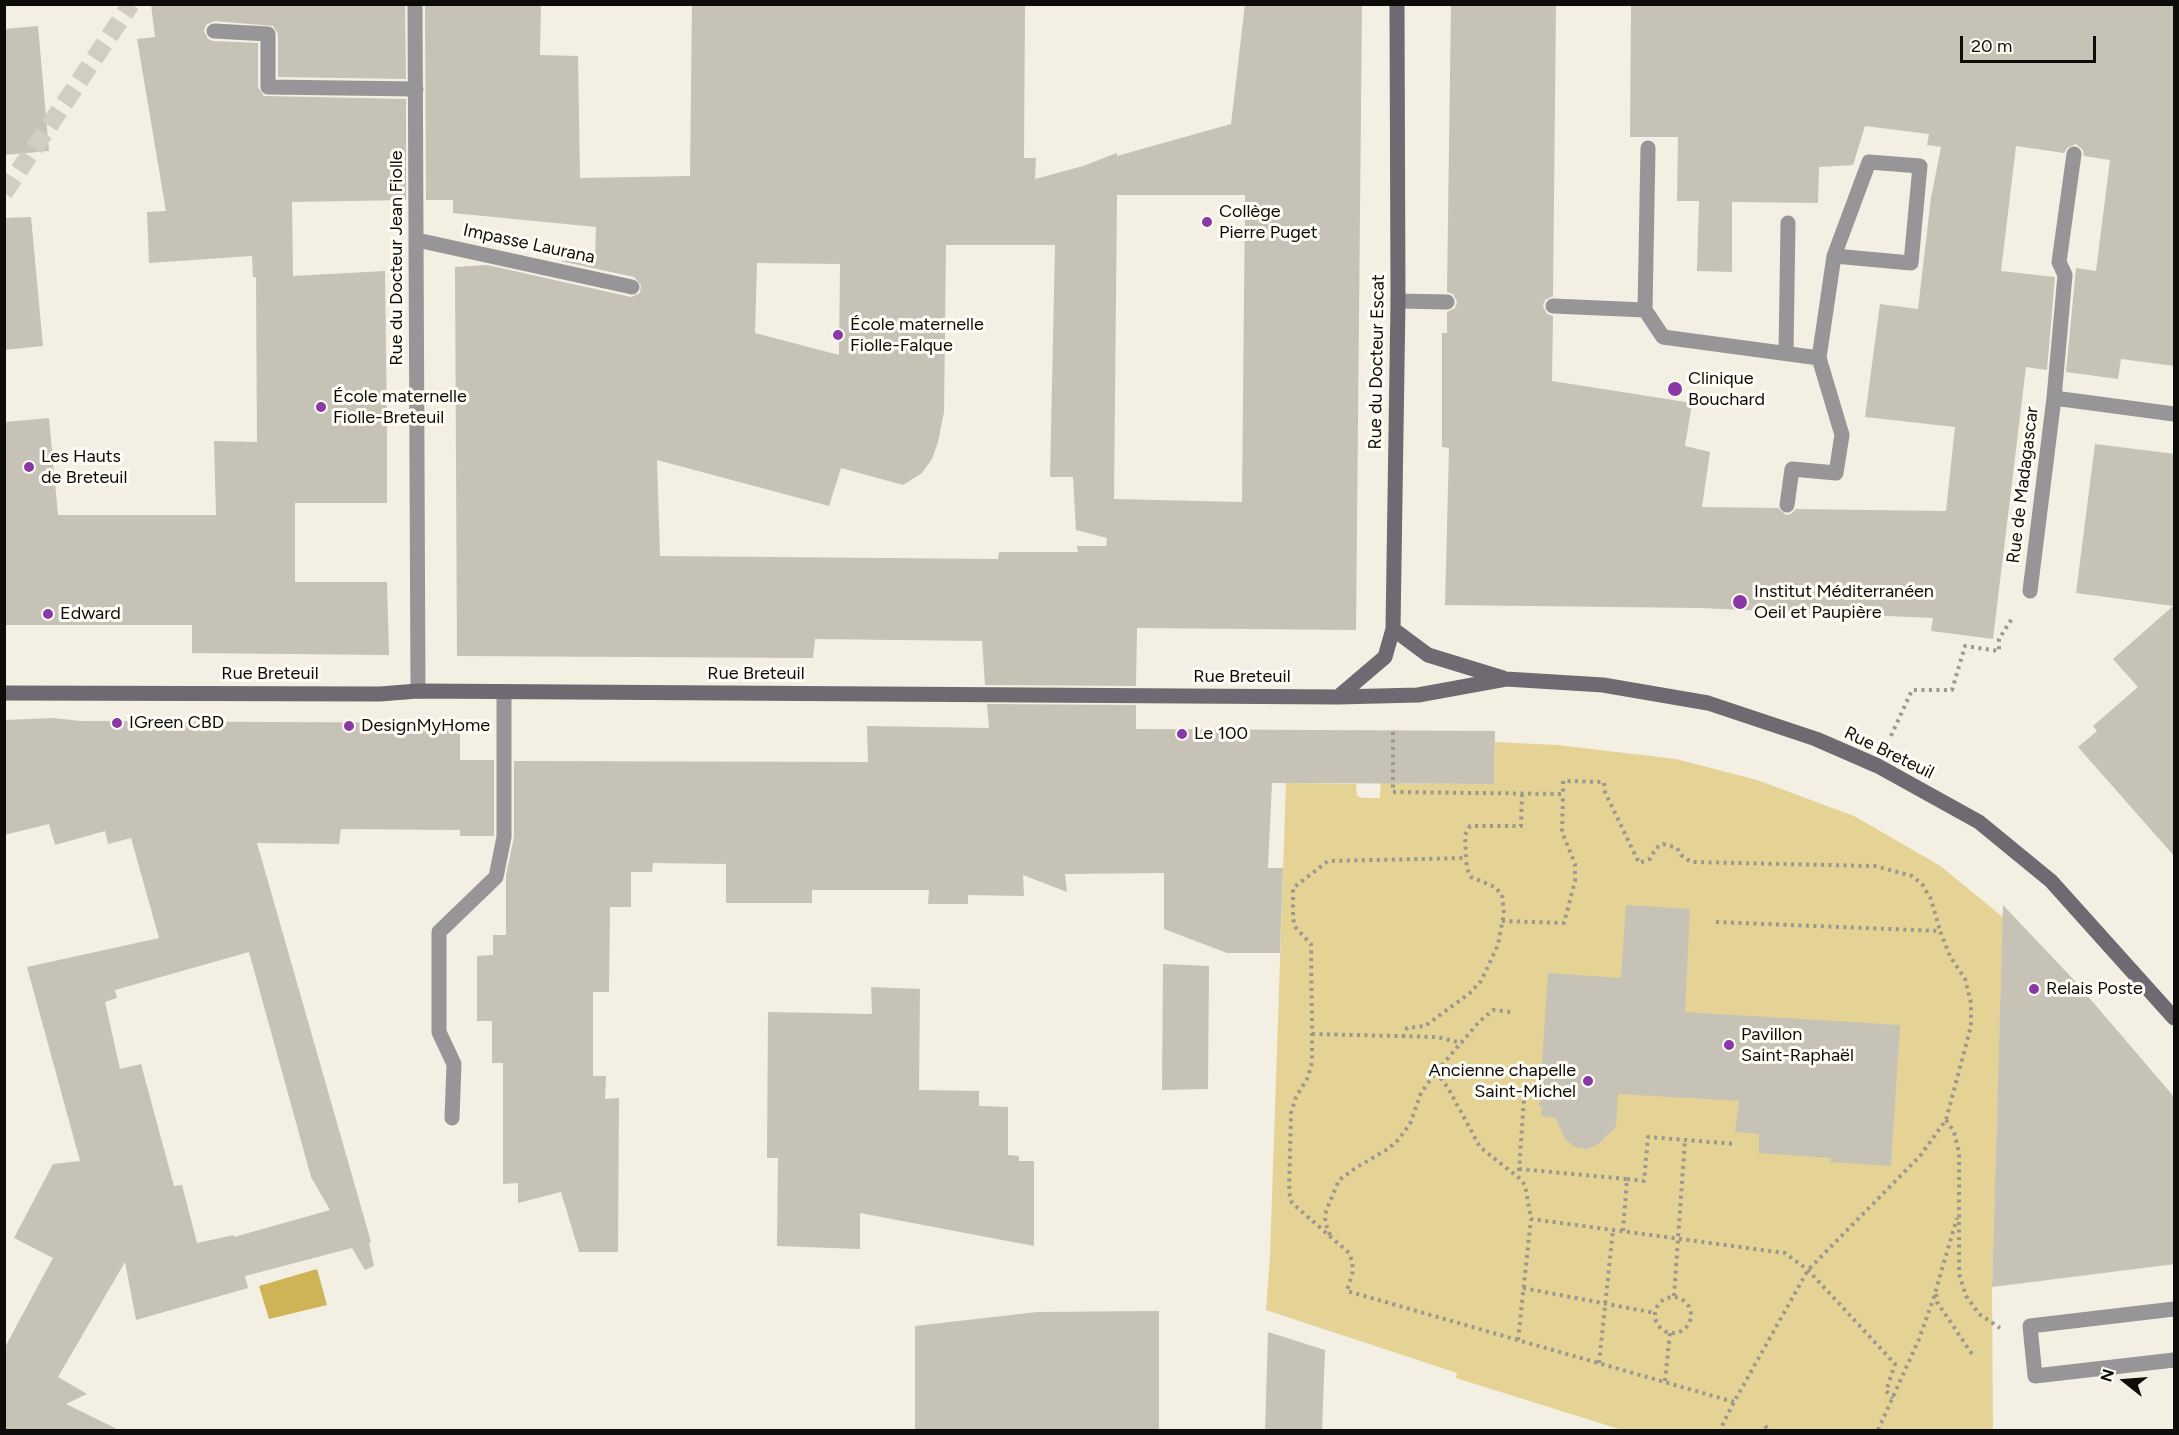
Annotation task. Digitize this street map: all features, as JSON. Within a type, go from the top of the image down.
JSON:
[{"type":"street","name":"Rue du Docteur Jean Fiolle","points":[[415,4],[418,691]]},
{"type":"street","name":"Rue du Docteur Escat","points":[[1338,697],[1385,657],[1393,629],[1398,301],[1397,4]]},
{"type":"street","points":[[214,31],[268,34],[268,87],[416,89]]},
{"type":"street","points":[[1648,148],[1645,310],[1664,337],[1819,358]]},
{"type":"street","points":[[2054,398],[2065,275],[2059,262],[2074,154]]},
{"type":"street","points":[[1787,505],[1792,469],[1836,473],[1842,435],[1819,358],[1834,256],[1869,162],[1920,166],[1911,263],[1834,256]]},
{"type":"street","points":[[1786,353],[1788,223]]},
{"type":"street","name":"Impasse Laurana","points":[[417,240],[632,287]]},
{"type":"street","points":[[1398,301],[1447,302]]},
{"type":"street","points":[[1553,306],[1645,310]]},
{"type":"street","name":"Rue de Madagascar","points":[[2030,591],[2054,398],[2175,414]]},
{"type":"street","name":"Rue Breteuil","points":[[1393,629],[1428,655],[1506,679],[1603,685],[1708,703],[1816,739],[1878,765],[1979,822],[2051,881],[2175,1018]]},
{"type":"street","name":"Rue Breteuil","points":[[4,693],[380,694],[418,691],[1338,697],[1418,695],[1506,679]]},
{"type":"street","points":[[452,1118],[454,1064],[439,1032],[440,932],[496,877],[504,837],[504,692]]},
{"type":"street","points":[[2175,1309],[2030,1326],[2034,1376],[2175,1359]]},
{"type":"path","points":[[1878,765],[1912,690],[1952,690],[1965,646],[1998,651],[1999,639]]},
{"type":"path","points":[[1394,732],[1393,792],[1563,794]]},
{"type":"path","points":[[1502,921],[1564,923],[1575,881],[1575,864],[1562,832],[1563,781],[1604,782],[1605,792],[1639,863],[1650,859],[1656,848],[1663,844],[1677,848],[1681,855],[1691,862],[1875,866],[1912,876],[1922,884],[1930,899],[1950,956],[1965,979],[1971,1003],[1971,1026],[1946,1120],[1920,1156],[1808,1270],[1720,1431]]},
{"type":"path","points":[[1404,1037],[1407,1028],[1425,1026],[1470,993],[1481,981],[1498,945],[1504,906],[1502,895],[1495,887],[1472,877],[1467,869],[1466,832],[1470,826],[1475,825],[1521,826],[1522,794]]},
{"type":"path","points":[[1466,858],[1328,861],[1293,888],[1294,924],[1311,944],[1312,1034],[1312,1062],[1308,1077],[1296,1097],[1291,1113],[1289,1192],[1293,1205],[1349,1253],[1353,1270],[1347,1291],[1734,1402]]},
{"type":"path","points":[[1716,922],[1940,931]]},
{"type":"path","points":[[1332,1239],[1325,1222],[1326,1211],[1339,1180],[1388,1149],[1398,1140],[1410,1124],[1421,1093],[1479,1022],[1493,1010],[1511,1012]]},
{"type":"path","points":[[1312,1034],[1437,1037],[1462,1043]]},
{"type":"path","points":[[1436,1072],[1448,1088],[1480,1147],[1525,1185],[1531,1219],[1518,1340]]},
{"type":"path","points":[[1519,1178],[1524,1098]]},
{"type":"path","points":[[1946,1120],[1954,1132],[1959,1152],[1959,1274],[1966,1296],[1979,1314],[2000,1328]]},
{"type":"path","points":[[1519,1169],[1644,1181],[1648,1137],[1736,1144]]},
{"type":"path","points":[[1674,1296],[1684,1140]]},
{"type":"path","points":[[1623,1231],[1627,1179]]},
{"type":"path","points":[[1878,1431],[1919,1339],[1936,1292],[1958,1213]]},
{"type":"path","points":[[1531,1219],[1785,1253],[1808,1270],[1895,1364],[1886,1391],[1893,1398]]},
{"type":"path","points":[[1599,1363],[1613,1230]]},
{"type":"path","points":[[1524,1288],[1655,1313]]},
{"type":"path","points":[[1936,1292],[1937,1302],[1972,1354]]},
{"type":"path","points":[[1674,1296],[1686,1302],[1690,1313],[1689,1324],[1679,1332],[1662,1329],[1655,1313],[1656,1307],[1665,1299],[1674,1296]]},
{"type":"path","points":[[1665,1381],[1670,1332]]},
{"type":"shaded area","points":[[1402,730],[1401,784],[1494,784],[1495,742],[1557,745],[1676,759],[1757,780],[1854,816],[1939,865],[2003,917],[1992,1287],[1993,1430],[1622,1430],[1456,1378],[1457,1373],[1266,1310],[1270,1256],[1286,783],[1356,784],[1357,796],[1380,798],[1383,731]]},
{"type":"shaded area","points":[[317,1269],[327,1305],[269,1319],[259,1286]]},
{"type":"building","points":[[151,4],[405,4],[406,79],[278,77],[278,34],[273,26],[214,21],[206,25],[204,31],[208,39],[213,41],[258,43],[258,87],[264,96],[406,99],[406,200],[292,202],[293,276],[385,271],[387,428],[387,503],[295,503],[295,582],[387,582],[389,655],[192,653],[192,625],[4,625],[4,422],[49,418],[58,515],[216,515],[214,441],[257,442],[256,277],[253,277],[252,256],[149,263],[147,212],[166,211],[137,39],[155,37]]},
{"type":"building","points":[[425,4],[541,4],[540,55],[578,56],[580,178],[690,176],[692,4],[1025,4],[1024,158],[1036,158],[1035,179],[1083,166],[1117,153],[1117,156],[1231,124],[1245,4],[1362,4],[1356,630],[1137,628],[1136,686],[985,685],[982,641],[815,639],[813,658],[457,656],[455,267],[487,265],[631,297],[640,293],[641,285],[634,277],[560,261],[595,259],[596,227],[453,213],[453,200],[426,200]],"holes":[[[1117,195],[1245,195],[1242,502],[1114,499]],[[946,245],[1055,245],[1050,477],[1073,477],[1076,530],[1107,538],[1106,546],[1077,546],[1078,552],[999,552],[998,559],[660,556],[657,460],[829,506],[841,468],[903,485],[922,473],[932,459],[944,412]],[[757,263],[840,264],[839,355],[755,333]]]},
{"type":"building","points":[[1451,4],[1556,4],[1553,296],[1545,300],[1543,306],[1547,314],[1553,316],[1552,381],[1692,403],[1685,446],[1710,452],[1702,507],[1778,508],[1786,515],[1796,509],[1946,511],[1955,427],[1865,417],[1880,304],[1918,309],[1931,198],[1941,147],[1927,145],[1929,134],[1865,126],[1853,165],[1819,167],[1818,203],[1732,202],[1732,272],[1697,271],[1699,201],[1677,201],[1678,137],[1630,137],[1631,4],[2175,4],[2175,366],[2121,359],[2118,379],[2066,372],[2076,268],[2096,271],[2110,160],[2084,156],[2083,150],[2076,144],[2067,148],[2064,153],[2016,146],[2001,271],[2055,277],[2047,370],[2026,367],[1993,639],[1931,631],[1933,618],[1700,608],[1445,605],[1449,448],[1442,447],[1442,333],[1447,333],[1447,312],[1455,308],[1457,302],[1453,294],[1447,292]]},
{"type":"building","points":[[38,26],[49,151],[4,155],[4,29]]},
{"type":"building","points":[[31,217],[43,346],[4,350],[4,218]]},
{"type":"building","points":[[2095,444],[2175,454],[2175,857],[2078,747],[2097,731],[2093,726],[2138,687],[2113,659],[2173,606],[2076,593]]},
{"type":"building","points":[[987,704],[1136,705],[1136,729],[1495,731],[1494,784],[1272,783],[1268,868],[1283,868],[1280,953],[1227,953],[1164,929],[1164,873],[1065,874],[1067,892],[1023,875],[1024,896],[968,895],[968,904],[928,904],[929,890],[812,890],[812,903],[726,903],[726,864],[653,863],[652,872],[631,872],[631,907],[610,907],[609,992],[593,992],[593,1076],[606,1076],[605,1099],[619,1098],[618,1252],[579,1252],[561,1192],[518,1203],[518,1183],[503,1184],[503,1063],[492,1063],[492,1021],[477,1021],[477,956],[493,955],[493,935],[506,935],[506,875],[514,837],[514,761],[868,762],[867,726],[989,728]]},
{"type":"building","points":[[53,718],[81,721],[460,723],[460,760],[494,760],[494,836],[460,836],[460,830],[341,829],[339,844],[257,843],[371,1242],[369,1243],[374,1266],[365,1270],[352,1248],[245,1276],[248,1288],[136,1320],[125,1262],[58,1377],[87,1394],[66,1404],[121,1431],[4,1431],[4,1349],[53,1258],[14,1238],[53,1164],[80,1161],[27,967],[159,938],[131,838],[108,844],[105,831],[55,845],[49,824],[4,835],[4,720]],"holes":[[[249,952],[311,1177],[330,1210],[234,1237],[234,1235],[197,1243],[182,1185],[174,1186],[141,1064],[120,1069],[105,1002],[117,998],[115,990]]]},
{"type":"building","points":[[1626,905],[1690,909],[1685,1012],[1900,1025],[1891,1166],[1830,1162],[1831,1158],[1759,1153],[1759,1134],[1735,1132],[1739,1101],[1618,1094],[1616,1127],[1597,1145],[1587,1149],[1575,1147],[1566,1140],[1555,1118],[1541,1116],[1542,1107],[1539,1106],[1548,973],[1621,978]]},
{"type":"building","points":[[2003,905],[2074,980],[2175,1098],[2175,1264],[1992,1287]]},
{"type":"building","points":[[1163,964],[1209,966],[1208,1089],[1162,1090]]},
{"type":"building","points":[[871,987],[920,989],[919,1090],[979,1091],[979,1106],[1008,1107],[1008,1155],[1019,1156],[1019,1161],[1034,1161],[1034,1246],[860,1213],[860,1249],[777,1246],[778,1158],[767,1158],[768,1012],[872,1014]]},
{"type":"building","points":[[1159,1311],[1159,1431],[915,1431],[915,1326],[1037,1312]]},
{"type":"building","points":[[1268,1332],[1325,1350],[1322,1431],[1265,1431]]},
{"type":"tunnel","points":[[4,193],[131,4]]},
{"type":"place","name":"Collège Pierre Puget","points":[[1207,222]]},
{"type":"place","name":"École maternelle Fiolle-Falque","points":[[838,335]]},
{"type":"place","name":"Clinique Bouchard","points":[[1675,389]]},
{"type":"place","name":"École maternelle Fiolle-Breteuil","points":[[321,407]]},
{"type":"place","name":"Les Hauts de Breteuil","points":[[29,467]]},
{"type":"place","name":"Institut Méditerranéen Oeil et Paupière","points":[[1740,602]]},
{"type":"place","name":"Edward","points":[[48,614]]},
{"type":"place","name":"IGreen CBD","points":[[117,723]]},
{"type":"place","name":"DesignMyHome","points":[[349,726]]},
{"type":"place","name":"Le 100","points":[[1182,734]]},
{"type":"place","name":"Relais Poste","points":[[2034,989]]},
{"type":"place","name":"Pavillon Saint-Raphaël","points":[[1729,1045]]},
{"type":"place","name":"Ancienne chapelle Saint-Michel","points":[[1588,1081]]}]
